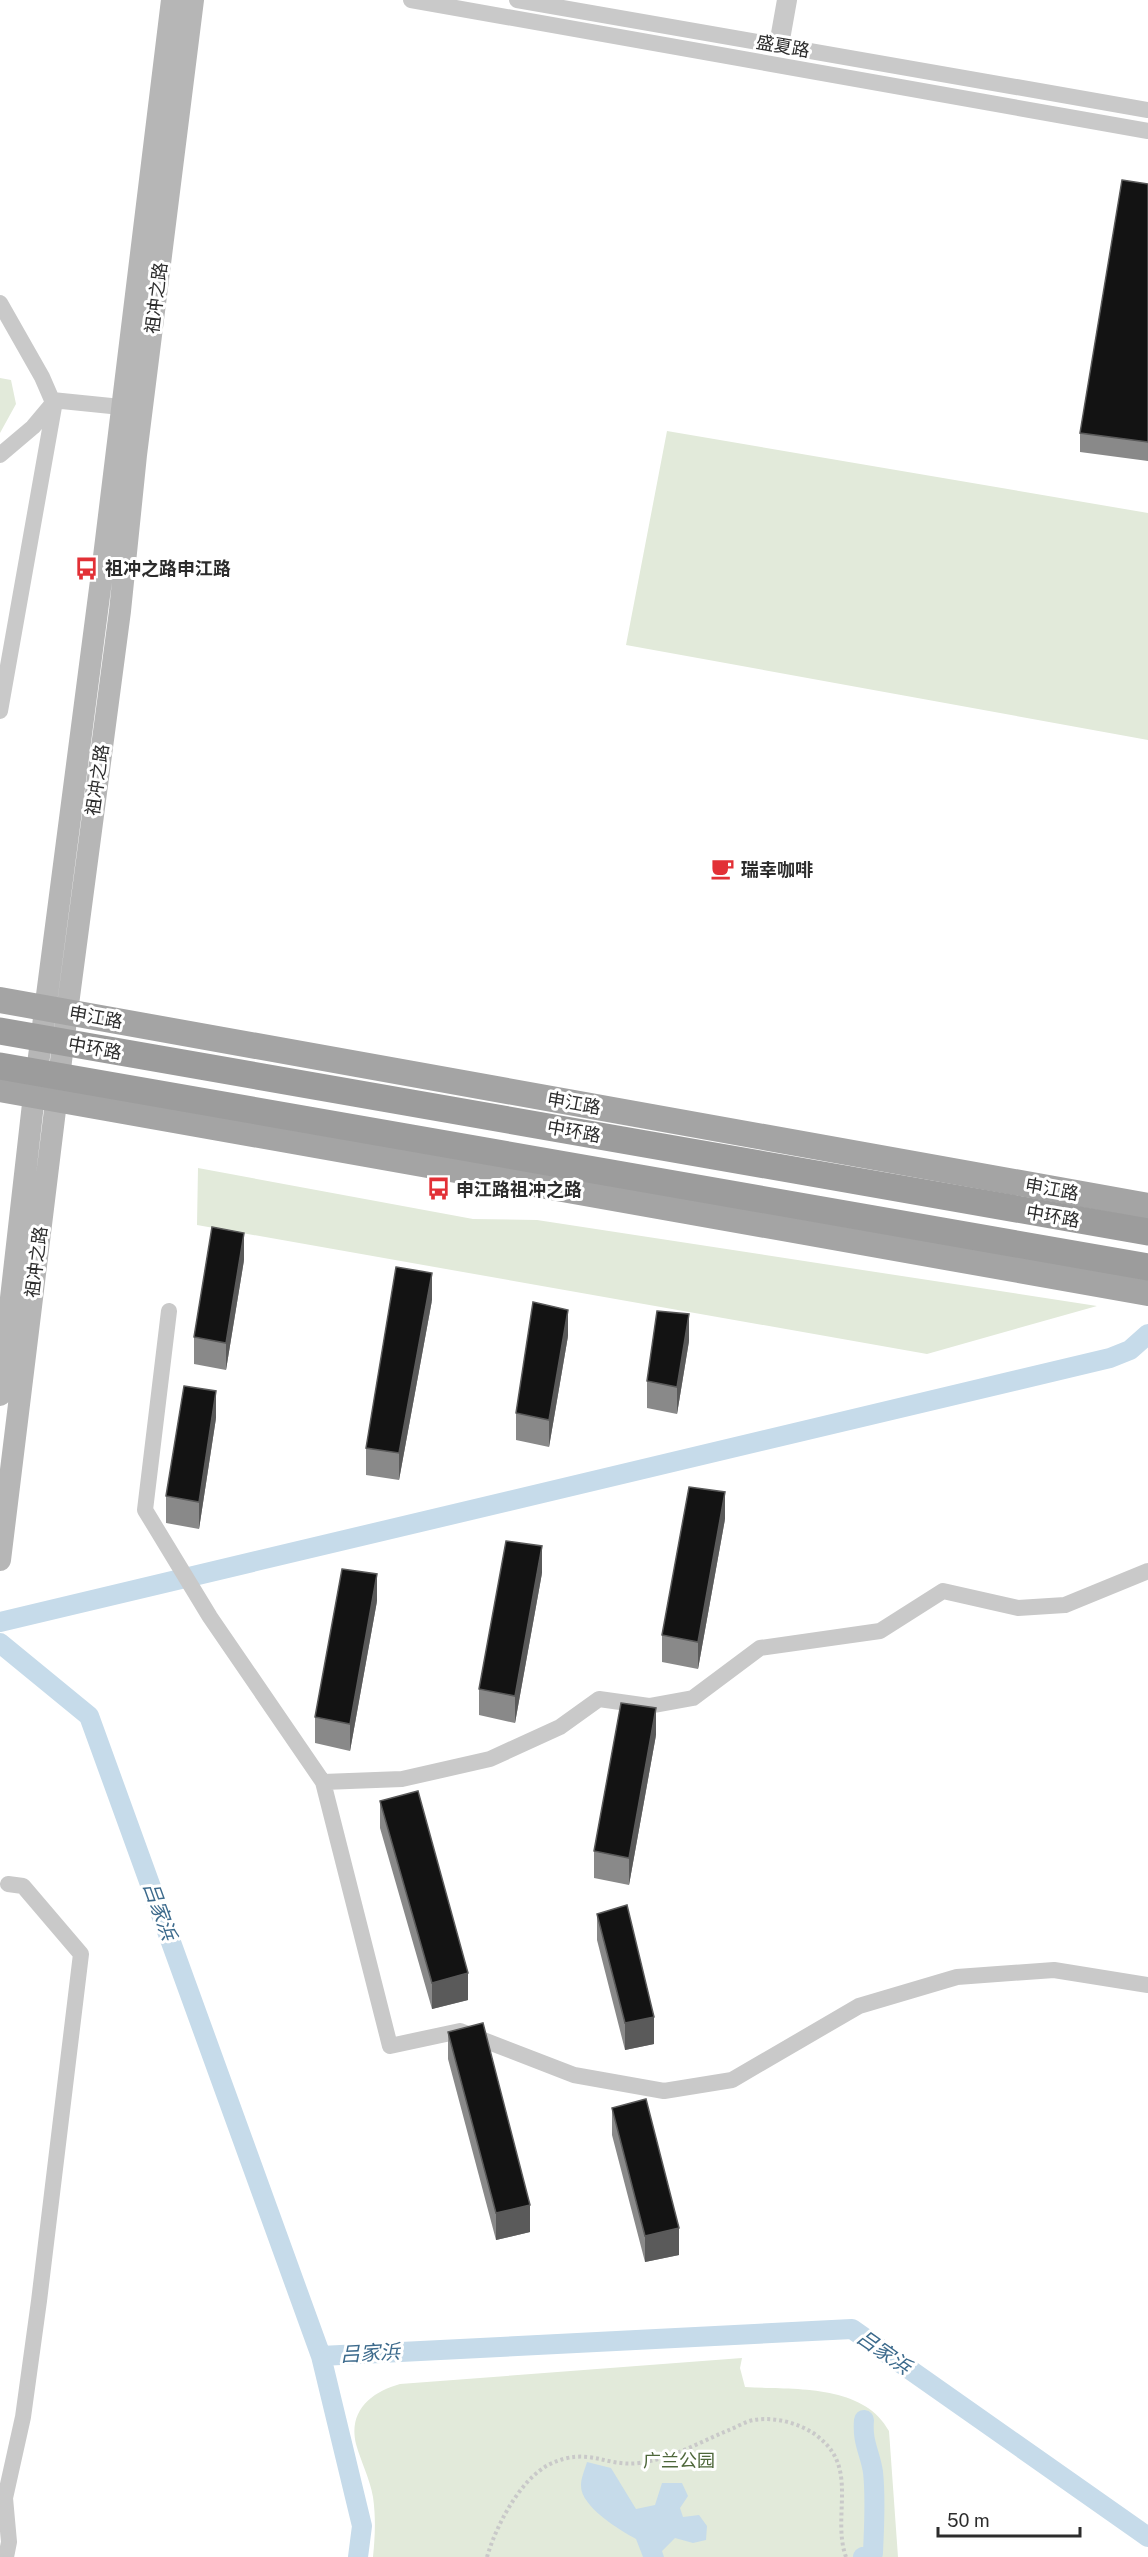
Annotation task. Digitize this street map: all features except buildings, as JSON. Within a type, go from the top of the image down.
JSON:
[{"type":"highway","name":"中环路","points":[[0,1031],[1148,1232]]},
{"type":"highway","name":"中环路","points":[[0,1066],[1148,1267]]},
{"type":"main road","name":"祖冲之路","points":[[0,1395],[56,1010],[121,407],[172,0]]},
{"type":"main road","name":"祖冲之路","points":[[56,1010],[120,611],[136,455],[193,0]]},
{"type":"main road","name":"申江路","points":[[0,1000],[1148,1206]]},
{"type":"main road","points":[[0,1089],[1148,1293]]},
{"type":"main road","name":"祖冲之路","points":[[0,1560],[45,1097]]},
{"type":"street","name":"盛夏路","points":[[411,0],[1148,131]]},
{"type":"street","name":"盛夏路","points":[[517,0],[1148,111]]},
{"type":"street","points":[[779,45],[787,0]]},
{"type":"street","points":[[0,303],[42,377],[52,400],[121,407]]},
{"type":"street","points":[[0,455],[33,427],[55,401]]},
{"type":"street","points":[[0,711],[55,401]]},
{"type":"street","points":[[169,1311],[144,1510],[210,1617],[323,1782],[390,2046],[460,2031],[574,2075],[664,2091],[732,2080],[859,2006],[957,1977],[1054,1970],[1148,1985]]},
{"type":"street","points":[[323,1782],[402,1779],[490,1759],[560,1727],[599,1699],[649,1706],[693,1698],[760,1648],[880,1631],[943,1591],[1018,1608],[1065,1605],[1148,1572]]},
{"type":"street","points":[[6,2557],[9,2541],[3,2496],[23,2417],[81,1954],[23,1886],[8,1884]]},
{"type":"path","points":[[488,2557],[492,2541],[504,2515],[526,2483],[548,2465],[575,2455],[638,2463],[669,2456],[754,2420],[775,2420],[802,2427],[820,2438],[834,2452],[842,2474],[842,2545],[846,2557]]},
{"type":"green space","points":[[0,378],[11,380],[16,404],[0,433]]},
{"type":"green space","points":[[667,431],[1148,513],[1148,740],[626,645]]},
{"type":"green space","points":[[198,1168],[473,1219],[537,1220],[1097,1306],[927,1354],[197,1225]]},
{"type":"green space","name":"广兰公园","points":[[742,2358],[740,2368],[745,2387],[825,2392],[862,2404],[877,2415],[889,2431],[898,2557],[373,2557],[375,2512],[373,2497],[354,2432],[355,2422],[364,2405],[380,2392],[400,2384]]},
{"type":"water","points":[[587,2462],[611,2468],[636,2509],[655,2505],[662,2483],[682,2483],[688,2496],[680,2508],[683,2517],[699,2515],[707,2526],[706,2540],[693,2543],[675,2538],[662,2551],[664,2557],[643,2557],[636,2539],[593,2509],[582,2493],[582,2476]]},
{"type":"waterway","points":[[0,1622],[1110,1358],[1130,1350],[1148,1334]]},
{"type":"waterway","name":"吕家浜","points":[[0,1643],[89,1716],[321,2356],[852,2329],[1148,2537]]},
{"type":"waterway","points":[[321,2356],[362,2526],[358,2557]]},
{"type":"waterway","points":[[863,2557],[873,2553],[875,2502],[873,2472],[865,2441],[864,2420]]},
{"type":"place","name":"祖冲之路申江路","points":[[87,568]]},
{"type":"place","name":"瑞幸咖啡","points":[[723,869]]},
{"type":"place","name":"申江路祖冲之路","points":[[438,1189]]}]
